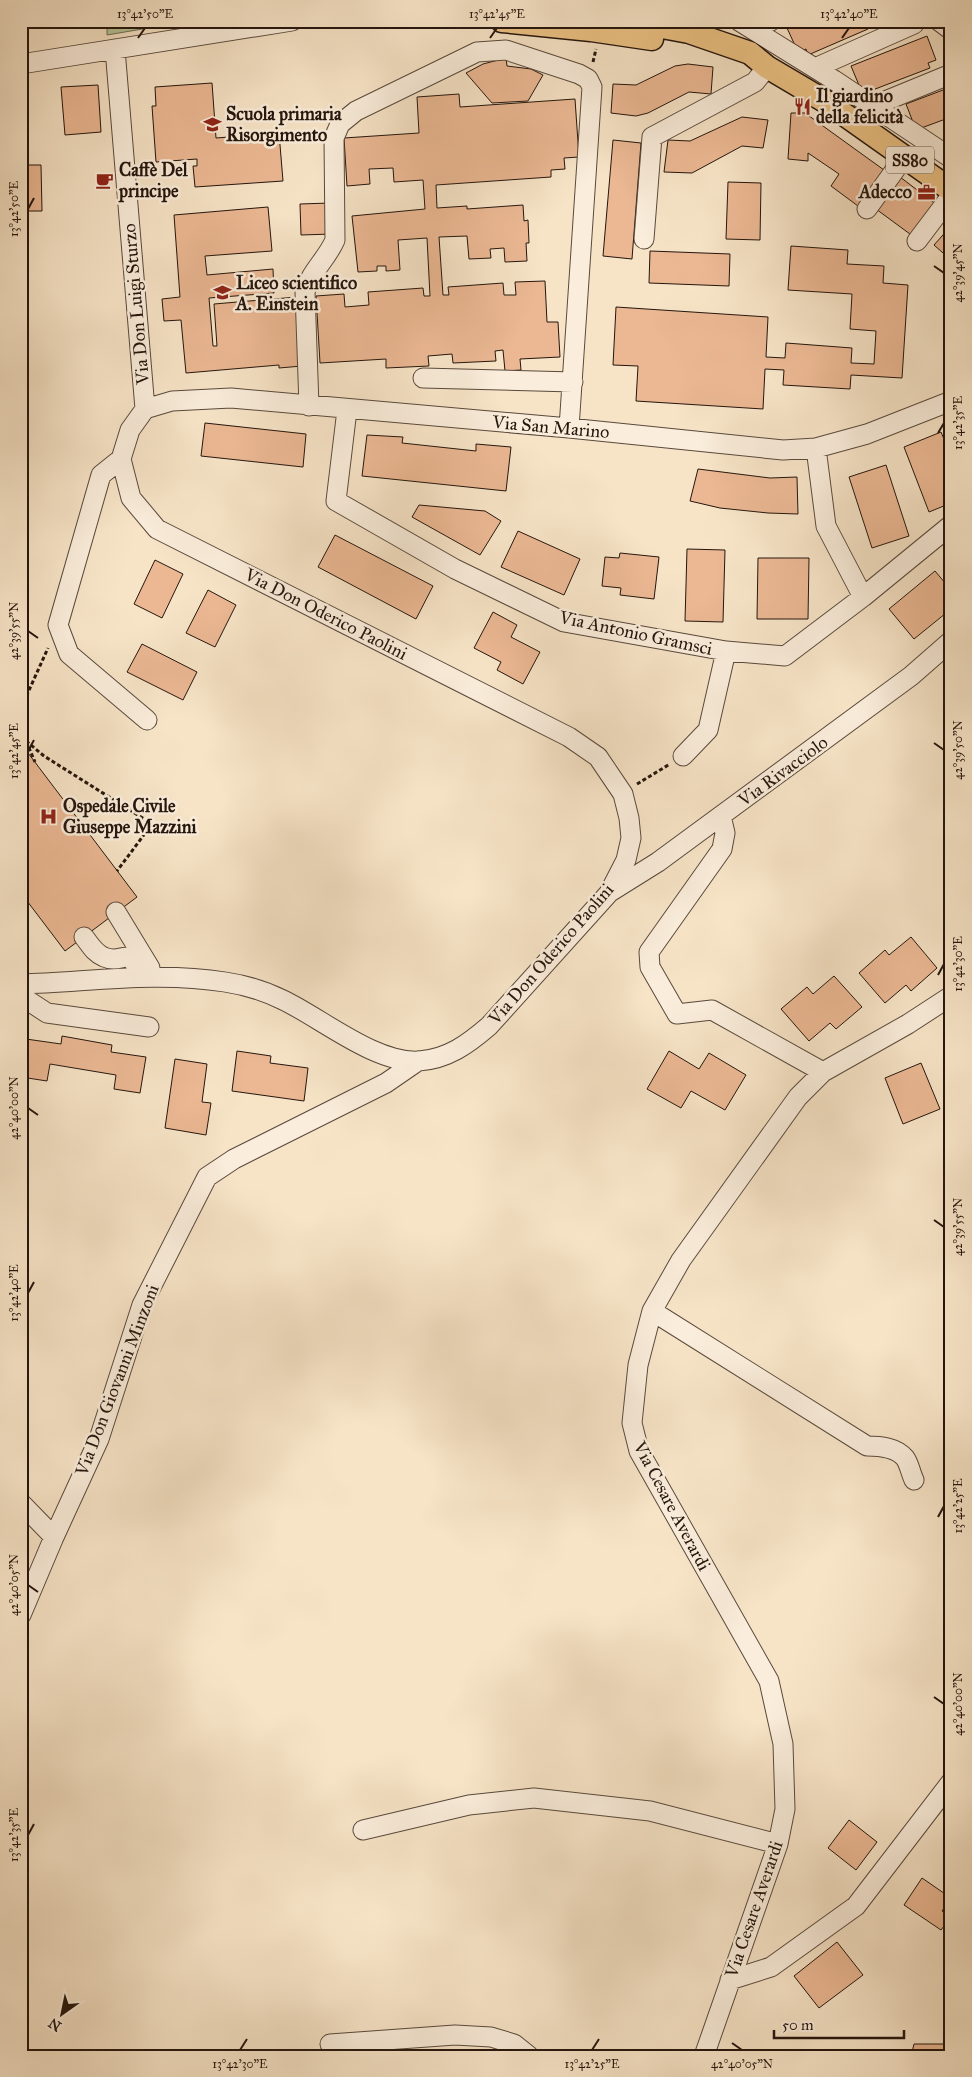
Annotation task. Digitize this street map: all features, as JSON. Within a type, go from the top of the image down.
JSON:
[{"type":"main road","name":"SS80","points":[[502,21],[645,37],[684,46],[745,65],[767,67]]},
{"type":"main road","name":"SS80","points":[[630,21],[689,32],[750,53],[767,67],[810,91],[951,190]]},
{"type":"street","points":[[21,64],[292,21]]},
{"type":"street","points":[[745,25],[771,21]]},
{"type":"street","points":[[939,21],[951,30]]},
{"type":"street","points":[[815,68],[914,24]]},
{"type":"street","points":[[745,25],[873,106],[942,143],[951,158]]},
{"type":"street","name":"Via Don Luigi Sturzo","points":[[115,49],[145,409]]},
{"type":"street","points":[[309,406],[306,292],[308,280],[328,254],[335,240],[334,138],[340,124],[356,111],[477,52],[506,50],[579,74],[588,79],[592,86],[569,428]]},
{"type":"street","points":[[644,239],[652,137],[756,82],[767,67]]},
{"type":"street","points":[[873,106],[951,74]]},
{"type":"street","points":[[867,209],[905,156]]},
{"type":"street","points":[[951,196],[920,246],[951,217]]},
{"type":"street","points":[[423,378],[573,382]]},
{"type":"street","name":"Via San Marino","points":[[145,409],[172,401],[231,398],[347,410],[569,428],[783,450],[816,448],[867,434],[951,401]]},
{"type":"street","points":[[145,409],[130,430],[121,459],[101,475],[58,625],[69,654],[147,720]]},
{"type":"street","name":"Via Antonio Gramsci","points":[[347,410],[336,501],[455,569],[564,622],[726,651],[785,656],[863,598],[951,525]]},
{"type":"street","points":[[816,448],[826,526],[863,598]]},
{"type":"street","name":"Via Don Oderico Paolini","points":[[21,984],[149,977],[208,980],[255,989],[282,999],[368,1048],[388,1056],[418,1061],[444,1056],[468,1044],[489,1026],[609,893],[626,860],[631,838],[623,794],[598,757],[568,737],[157,529],[131,498],[121,459]]},
{"type":"street","name":"Via Rivacciolo","points":[[609,893],[658,862],[721,816],[911,676],[951,641]]},
{"type":"street","points":[[683,756],[708,730],[726,651]]},
{"type":"street","points":[[721,816],[725,833],[722,849],[707,874],[649,952],[650,967],[677,1014],[712,1010],[823,1072]]},
{"type":"street","points":[[116,912],[149,977]]},
{"type":"street","points":[[84,936],[97,954],[106,958],[130,957],[149,977]]},
{"type":"street","points":[[21,977],[47,983]]},
{"type":"street","points":[[21,996],[47,1013],[149,1027]]},
{"type":"street","name":"Via Cesare Averardi","points":[[704,2056],[778,1844],[785,1809],[783,1744],[769,1681],[639,1451],[632,1422],[638,1365],[652,1311],[681,1260],[798,1097],[823,1072],[908,1024],[951,996]]},
{"type":"street","name":"Via Don Giovanni Minzoni","points":[[21,1615],[99,1439],[142,1305],[207,1178],[234,1159],[386,1084],[418,1061]]},
{"type":"street","points":[[652,1311],[867,1446],[880,1446],[906,1458],[914,1480]]},
{"type":"street","points":[[21,1503],[54,1537]]},
{"type":"street","points":[[730,1980],[771,1967],[856,1906],[951,1782]]},
{"type":"street","points":[[363,1830],[469,1805],[534,1798],[650,1811],[778,1844]]},
{"type":"street","points":[[330,2044],[455,2035],[491,2036],[514,2044],[529,2056]]},
{"type":"path","points":[[21,708],[58,625]]},
{"type":"path","points":[[21,716],[26,741],[34,762]]},
{"type":"path","points":[[26,741],[44,756],[152,824],[117,871]]},
{"type":"path","points":[[638,784],[683,756]]},
{"type":"green space","points":[[107,21],[178,21],[178,23],[107,35]]},
{"type":"building","points":[[803,21],[875,21],[867,25],[868,29],[808,55],[806,49],[798,52],[787,28]]},
{"type":"building","points":[[927,36],[936,60],[928,63],[930,68],[870,91],[868,87],[861,90],[851,66]]},
{"type":"building","points":[[506,58],[507,66],[531,69],[543,75],[528,101],[492,103],[466,73],[483,64]]},
{"type":"building","points":[[688,64],[713,67],[711,94],[689,92],[648,113],[636,116],[611,113],[613,84],[636,85],[675,66]]},
{"type":"building","points":[[212,83],[216,138],[279,133],[283,181],[195,187],[193,166],[197,166],[197,159],[156,162],[152,106],[156,106],[155,87]]},
{"type":"building","points":[[98,85],[101,132],[65,135],[61,87]]},
{"type":"building","points":[[951,87],[951,117],[916,130],[906,104]]},
{"type":"building","points":[[459,94],[460,107],[575,99],[579,157],[564,158],[565,169],[551,170],[551,177],[436,185],[437,208],[467,206],[467,209],[523,205],[524,221],[528,220],[529,243],[526,243],[527,261],[505,262],[504,248],[490,249],[491,258],[469,259],[467,236],[439,237],[443,295],[449,295],[448,287],[503,283],[504,295],[516,295],[515,282],[545,281],[547,322],[558,322],[560,357],[520,359],[521,370],[505,371],[503,350],[495,351],[496,361],[453,363],[452,354],[428,356],[429,366],[386,368],[386,359],[320,363],[316,296],[344,294],[345,307],[369,305],[368,292],[423,288],[424,296],[430,296],[427,238],[398,240],[400,270],[386,271],[386,266],[377,266],[377,271],[358,272],[352,216],[425,209],[423,180],[394,182],[393,168],[369,169],[370,184],[347,186],[344,138],[419,133],[417,97]]},
{"type":"building","points":[[791,113],[805,113],[884,170],[858,206],[831,186],[839,174],[808,153],[808,161],[788,159]]},
{"type":"building","points":[[742,117],[768,120],[763,148],[742,146],[692,173],[664,172],[668,140],[690,141]]},
{"type":"building","points":[[613,140],[641,143],[632,259],[603,256]]},
{"type":"building","points":[[21,165],[41,165],[42,211],[21,211]]},
{"type":"building","points":[[900,177],[937,205],[914,237],[876,209]]},
{"type":"building","points":[[728,182],[761,183],[760,240],[726,239]]},
{"type":"building","points":[[330,203],[332,234],[301,235],[300,204]]},
{"type":"building","points":[[268,207],[272,251],[205,256],[207,275],[273,269],[274,293],[209,298],[213,346],[217,346],[214,304],[297,297],[302,366],[279,368],[279,365],[186,373],[181,320],[164,321],[162,299],[180,297],[174,215]]},
{"type":"building","points":[[951,226],[951,260],[934,245]]},
{"type":"building","points":[[791,246],[848,250],[847,264],[884,266],[883,283],[908,285],[902,378],[851,375],[850,389],[783,385],[784,370],[765,369],[763,409],[636,401],[638,366],[613,365],[616,307],[768,317],[766,357],[785,358],[786,343],[852,348],[851,363],[874,364],[876,331],[850,329],[852,294],[788,290]]},
{"type":"building","points":[[650,251],[730,254],[729,286],[649,283]]},
{"type":"building","points":[[205,423],[306,434],[303,467],[201,456]]},
{"type":"building","points":[[941,432],[951,456],[951,486],[945,488],[951,503],[929,512],[904,447]]},
{"type":"building","points":[[367,435],[403,437],[402,443],[476,451],[476,444],[511,447],[506,491],[362,476]]},
{"type":"building","points":[[886,465],[909,536],[872,548],[849,477]]},
{"type":"building","points":[[698,469],[770,478],[797,477],[798,514],[720,508],[690,501]]},
{"type":"building","points":[[419,505],[485,511],[501,521],[480,555],[412,517]]},
{"type":"building","points":[[518,531],[580,559],[564,595],[501,567]]},
{"type":"building","points":[[335,535],[433,586],[416,619],[318,567]]},
{"type":"building","points":[[687,549],[725,550],[723,622],[685,621]]},
{"type":"building","points":[[620,553],[659,557],[654,599],[620,595],[621,588],[602,586],[605,557],[619,558]]},
{"type":"building","points":[[758,558],[809,558],[808,619],[757,619]]},
{"type":"building","points":[[155,560],[183,574],[162,618],[134,604]]},
{"type":"building","points":[[935,571],[951,590],[951,609],[914,639],[889,609]]},
{"type":"building","points":[[208,590],[236,605],[215,647],[186,633]]},
{"type":"building","points":[[493,612],[517,625],[511,637],[540,652],[523,684],[497,670],[501,662],[474,648]]},
{"type":"building","points":[[142,644],[197,672],[183,700],[127,672]]},
{"type":"building","name":"Ospedale Civile Giuseppe Mazzini","points":[[22,745],[137,897],[65,951],[21,893]]},
{"type":"building","points":[[911,937],[937,968],[911,991],[906,985],[885,1003],[859,973],[885,950],[889,955]]},
{"type":"building","points":[[834,976],[862,1007],[836,1029],[830,1023],[809,1041],[781,1009],[807,987],[813,994]]},
{"type":"building","points":[[62,1036],[112,1045],[111,1052],[146,1057],[140,1093],[114,1089],[116,1075],[50,1064],[47,1081],[21,1077],[26,1039],[61,1044]]},
{"type":"building","points":[[237,1051],[271,1056],[270,1063],[308,1068],[304,1101],[232,1091]]},
{"type":"building","points":[[669,1051],[699,1069],[709,1053],[746,1075],[725,1110],[691,1091],[681,1108],[647,1089]]},
{"type":"building","points":[[175,1059],[207,1064],[202,1102],[211,1103],[206,1135],[165,1128]]},
{"type":"building","points":[[921,1063],[940,1109],[903,1124],[885,1078]]},
{"type":"building","points":[[849,1820],[877,1842],[856,1870],[828,1848]]},
{"type":"building","points":[[922,1878],[951,1898],[942,1911],[951,1917],[941,1930],[904,1905]]},
{"type":"building","points":[[837,1942],[863,1975],[819,2008],[794,1976]]},
{"type":"building","points":[[914,2044],[951,2044],[951,2056],[911,2056]]},
{"type":"place","name":"Il giardino della felicità","points":[[802,106]]},
{"type":"place","name":"Scuola primaria Risorgimento","points":[[212,124]]},
{"type":"place","name":"Caffè Del principe","points":[[105,180]]},
{"type":"place","name":"Adecco","points":[[926,192]]},
{"type":"place","name":"Liceo scientifico A. Einstein","points":[[222,293]]},
{"type":"place","name":"Ospedale Civile Giuseppe Mazzini","points":[[49,816]]}]
